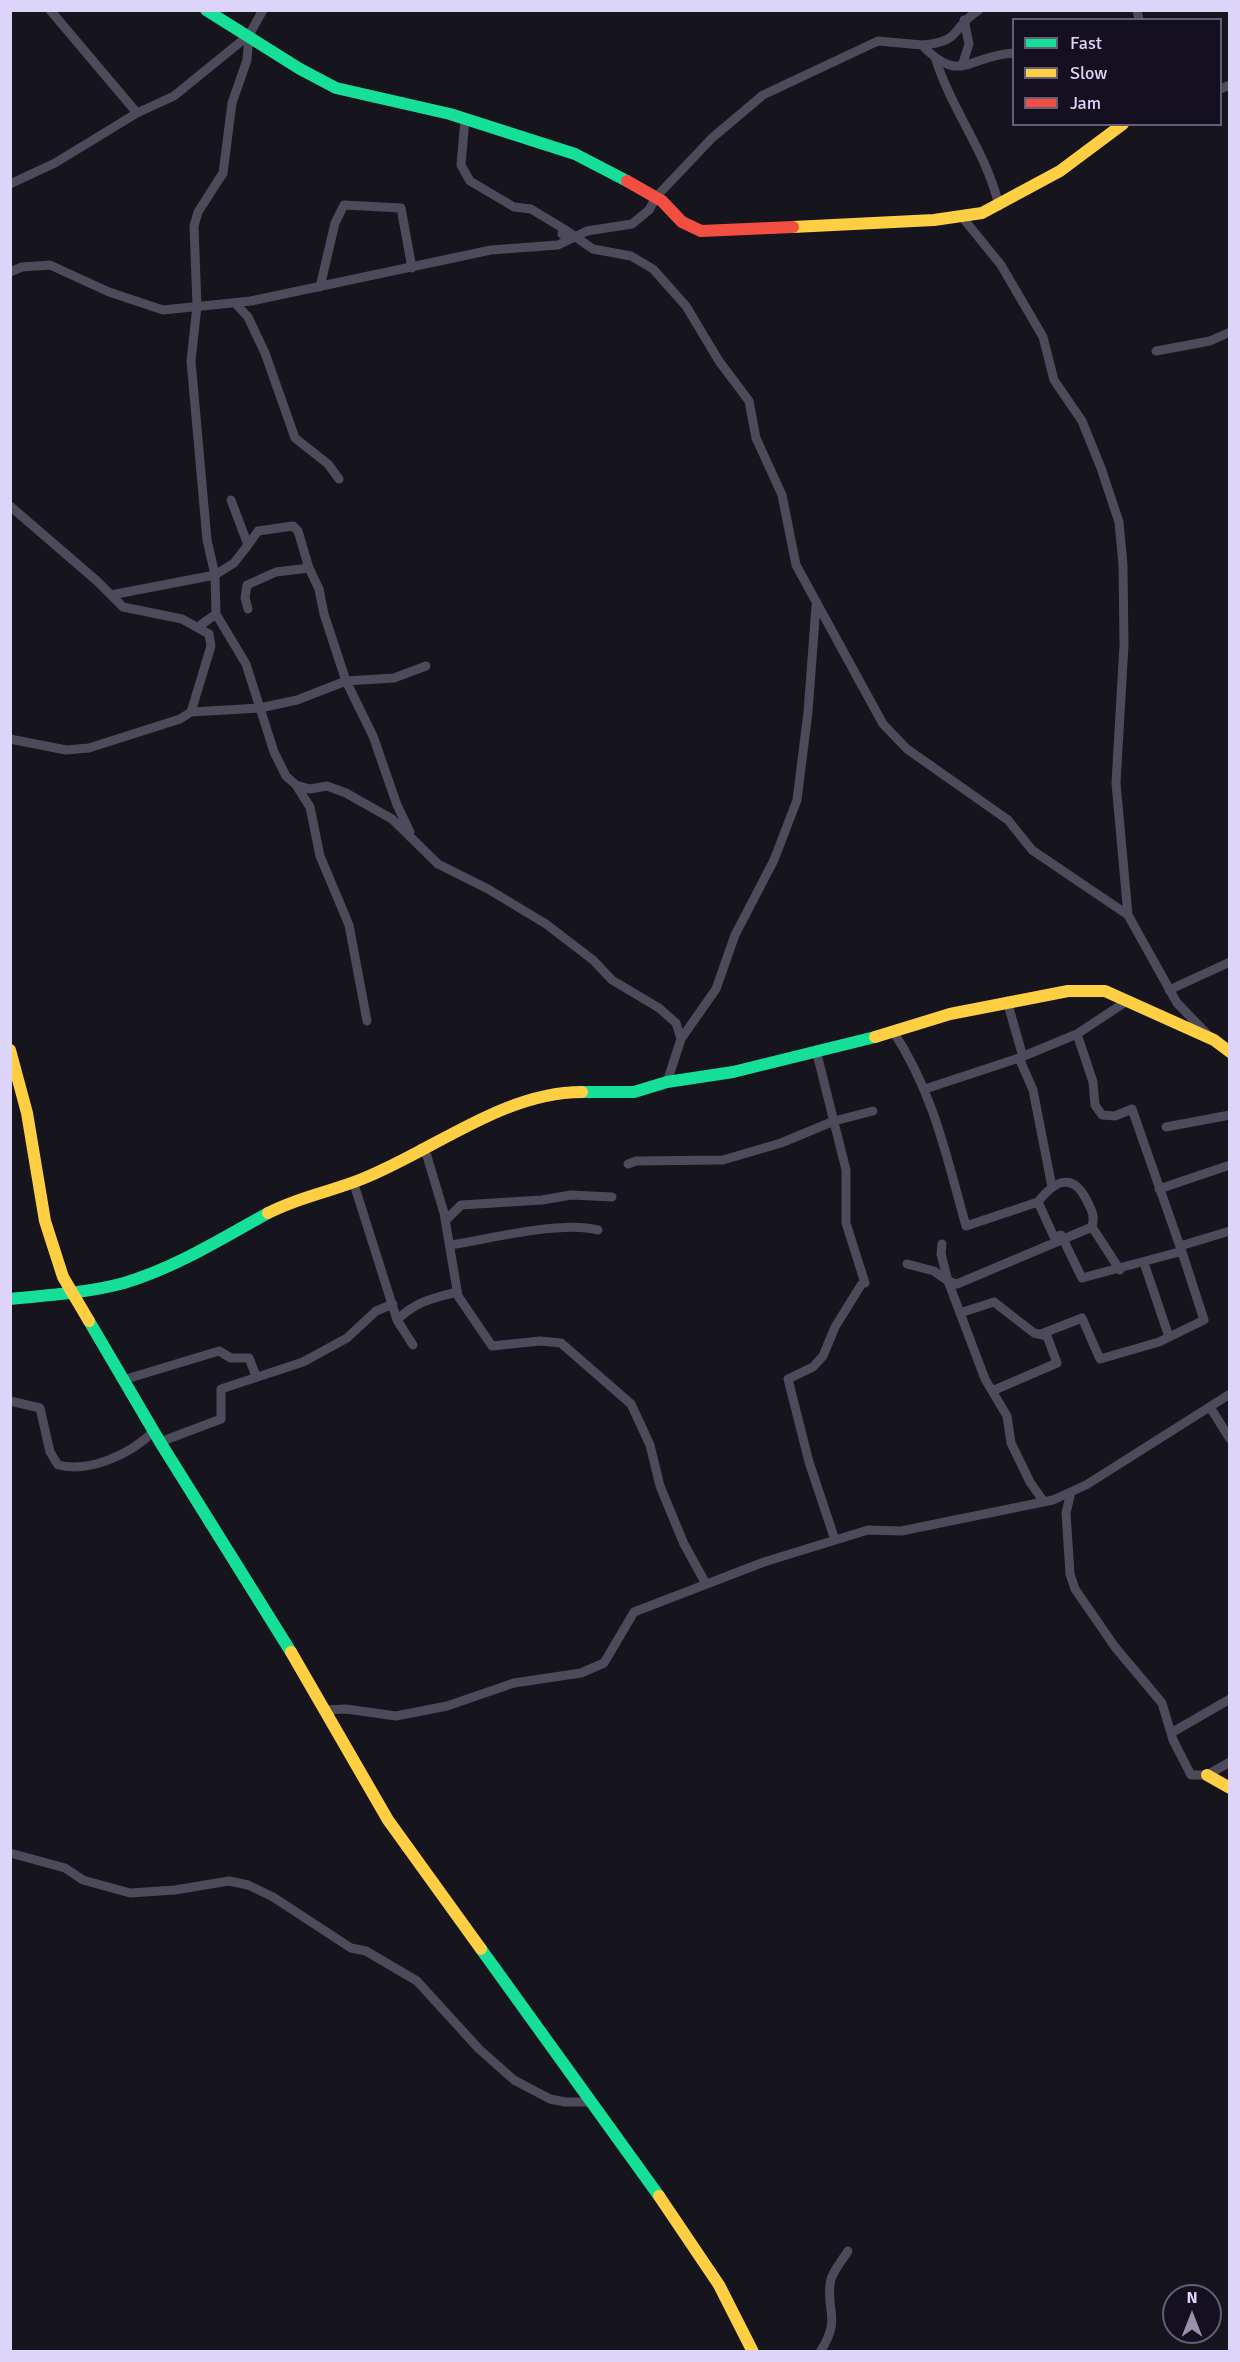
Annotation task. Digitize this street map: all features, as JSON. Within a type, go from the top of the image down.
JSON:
[{"type":"street","points":[[50,10],[136,113]]},
{"type":"street","points":[[206,10],[249,35],[272,52],[336,88],[465,119],[575,154],[656,197],[682,222],[701,231],[962,217],[999,206],[1014,194],[1027,190],[1060,171],[1120,126]]},
{"type":"street","points":[[10,184],[56,163],[136,113],[174,96],[249,35],[263,10]]},
{"type":"street","points":[[10,272],[22,267],[50,265],[109,292],[162,310],[235,303],[491,250],[558,245],[587,231],[632,224],[649,210],[656,197],[712,138],[763,95],[878,41],[922,45],[942,43],[951,38],[964,20],[979,10]]},
{"type":"street","points":[[962,66],[969,44],[964,20]]},
{"type":"street","points":[[249,35],[247,60],[232,103],[223,173],[198,212],[194,226],[197,306],[191,361],[207,540],[215,576],[216,614],[246,664],[274,752],[286,776],[296,785],[310,807],[320,855],[349,925],[367,1021]]},
{"type":"street","points":[[922,45],[936,60],[951,67],[962,66],[1001,53],[1012,53]]},
{"type":"street","points":[[936,60],[949,97],[985,162],[999,206]]},
{"type":"street","points":[[465,119],[461,165],[470,181],[514,207],[531,209],[593,249],[631,256],[653,269],[686,306],[719,361],[749,401],[756,438],[782,495],[796,565],[883,724],[907,749],[1008,820],[1032,850],[1128,915]]},
{"type":"street","points":[[320,287],[335,223],[344,205],[401,208],[412,268]]},
{"type":"street","points":[[962,217],[1001,265],[1043,337],[1054,380],[1082,421],[1119,522],[1123,565],[1124,645],[1116,783],[1128,915],[1177,1003],[1214,1040],[1230,1052]]},
{"type":"street","points":[[558,245],[564,229]]},
{"type":"street","points":[[235,303],[248,317],[265,353],[294,438],[328,464],[339,479]]},
{"type":"street","points":[[1156,351],[1210,341],[1230,332]]},
{"type":"street","points":[[231,500],[248,544]]},
{"type":"street","points":[[10,506],[46,535],[123,608],[182,619],[209,634],[211,646],[192,712]]},
{"type":"street","points":[[111,595],[215,576],[234,563],[258,531],[293,526],[298,531],[309,568],[319,588],[324,614],[346,681],[373,736],[397,805],[412,837]]},
{"type":"street","points":[[248,609],[245,598],[247,585],[276,572],[309,568]]},
{"type":"street","points":[[667,1083],[681,1039],[716,989],[735,935],[774,860],[797,800],[808,712],[816,604]]},
{"type":"street","points":[[198,627],[216,614]]},
{"type":"street","points":[[10,739],[66,750],[89,748],[180,719],[192,712],[260,708],[297,700],[346,681],[394,678],[426,666]]},
{"type":"street","points":[[296,785],[310,789],[327,786],[346,793],[392,819],[438,864],[488,889],[546,924],[593,960],[612,980],[659,1008],[675,1023],[681,1039]]},
{"type":"street","points":[[1169,990],[1230,962]]},
{"type":"street","points":[[10,1299],[72,1293],[123,1283],[171,1266],[280,1207],[319,1191],[353,1181],[497,1111],[541,1099],[574,1092],[634,1092],[667,1083],[734,1072],[950,1014],[1007,1001],[1068,991],[1105,991],[1214,1040]]},
{"type":"street","points":[[925,1089],[1021,1057],[1077,1034],[1127,1000]]},
{"type":"street","points":[[1007,1001],[1021,1057],[1033,1090],[1052,1187]]},
{"type":"street","points":[[893,1031],[914,1063],[937,1117],[966,1226],[1038,1202],[1052,1187],[1073,1182],[1079,1185],[1095,1216],[1092,1227],[1120,1270]]},
{"type":"street","points":[[1041,1334],[1082,1318],[1100,1359],[1169,1337],[1204,1320],[1132,1108],[1115,1116],[1102,1115],[1095,1105],[1093,1082],[1077,1034]]},
{"type":"street","points":[[10,1050],[27,1113],[45,1221],[63,1277],[72,1293],[157,1437],[326,1710],[388,1820],[666,2205],[719,2285],[753,2352]]},
{"type":"street","points":[[816,1050],[836,1120],[846,1170],[846,1223],[863,1284],[835,1327],[823,1356],[813,1367],[788,1379],[809,1462],[835,1540]]},
{"type":"street","points":[[628,1164],[636,1161],[723,1160],[781,1143],[836,1120],[873,1111]]},
{"type":"street","points":[[1166,1127],[1230,1115]]},
{"type":"street","points":[[420,1148],[427,1156],[446,1220],[457,1292],[492,1346],[540,1341],[561,1343],[631,1404],[650,1445],[660,1486],[684,1544],[706,1584]]},
{"type":"street","points":[[1159,1189],[1230,1166]]},
{"type":"street","points":[[353,1181],[397,1320],[412,1345]]},
{"type":"street","points":[[446,1220],[461,1205],[542,1200],[571,1195],[612,1197]]},
{"type":"street","points":[[1038,1202],[1054,1237],[1061,1235],[1082,1278],[1120,1270],[1179,1252],[1230,1231]]},
{"type":"street","points":[[450,1245],[581,1225],[598,1230]]},
{"type":"street","points":[[907,1264],[933,1271],[957,1284],[1092,1227]]},
{"type":"street","points":[[942,1244],[941,1254],[960,1314],[992,1391],[1007,1416],[1011,1443],[1025,1473],[1044,1502]]},
{"type":"street","points":[[1144,1263],[1169,1337]]},
{"type":"street","points":[[397,1320],[408,1309],[426,1299],[457,1292]]},
{"type":"street","points":[[960,1314],[994,1302],[1034,1333],[1047,1336],[1057,1363],[992,1391]]},
{"type":"street","points":[[10,1401],[40,1408],[50,1452],[58,1465],[75,1469],[109,1460],[139,1443],[221,1419],[221,1389],[303,1362],[347,1338],[376,1311],[393,1304]]},
{"type":"street","points":[[123,1380],[219,1351],[231,1358],[249,1358],[256,1376]]},
{"type":"street","points":[[326,1710],[346,1709],[396,1716],[447,1706],[514,1683],[581,1673],[604,1663],[634,1612],[706,1584],[868,1530],[901,1531],[1044,1502],[1071,1492],[1230,1394]]},
{"type":"street","points":[[1210,1407],[1230,1439]]},
{"type":"street","points":[[1071,1492],[1066,1513],[1070,1574],[1075,1589],[1115,1647],[1162,1702],[1171,1733],[1191,1774],[1207,1775],[1226,1783],[1230,1788]]},
{"type":"street","points":[[1171,1733],[1230,1699]]},
{"type":"street","points":[[1207,1775],[1230,1762]]},
{"type":"street","points":[[10,1853],[65,1868],[83,1880],[130,1893],[175,1890],[230,1881],[248,1885],[273,1897],[351,1948],[366,1951],[417,1981],[479,2049],[514,2080],[550,2099],[565,2102],[591,2102]]},
{"type":"street","points":[[820,2352],[828,2339],[834,2318],[831,2278],[848,2251]]},
{"type":"traffic: fast","points":[[206,10],[300,69],[336,88],[450,114],[575,154],[627,181]]},
{"type":"traffic: fast","points":[[582,1092],[634,1092],[667,1082],[733,1072],[875,1037]]},
{"type":"traffic: fast","points":[[10,1299],[96,1289],[143,1277],[198,1252],[268,1213]]},
{"type":"traffic: fast","points":[[89,1321],[160,1442],[291,1652]]},
{"type":"traffic: fast","points":[[481,1949],[659,2196]]},
{"type":"traffic: slow","points":[[793,227],[934,220],[982,213],[1060,171],[1120,126]]},
{"type":"traffic: slow","points":[[875,1037],[950,1014],[1068,991],[1105,991],[1214,1040],[1230,1052]]},
{"type":"traffic: slow","points":[[10,1050],[27,1113],[45,1221],[63,1277],[89,1321]]},
{"type":"traffic: slow","points":[[268,1213],[292,1202],[362,1179],[496,1112],[553,1095],[582,1092]]},
{"type":"traffic: slow","points":[[291,1652],[388,1820],[481,1949]]},
{"type":"traffic: slow","points":[[1207,1775],[1230,1788]]},
{"type":"traffic: slow","points":[[659,2196],[719,2285],[753,2352]]},
{"type":"traffic: jam","points":[[627,181],[662,201],[682,222],[701,231],[793,227]]}]
